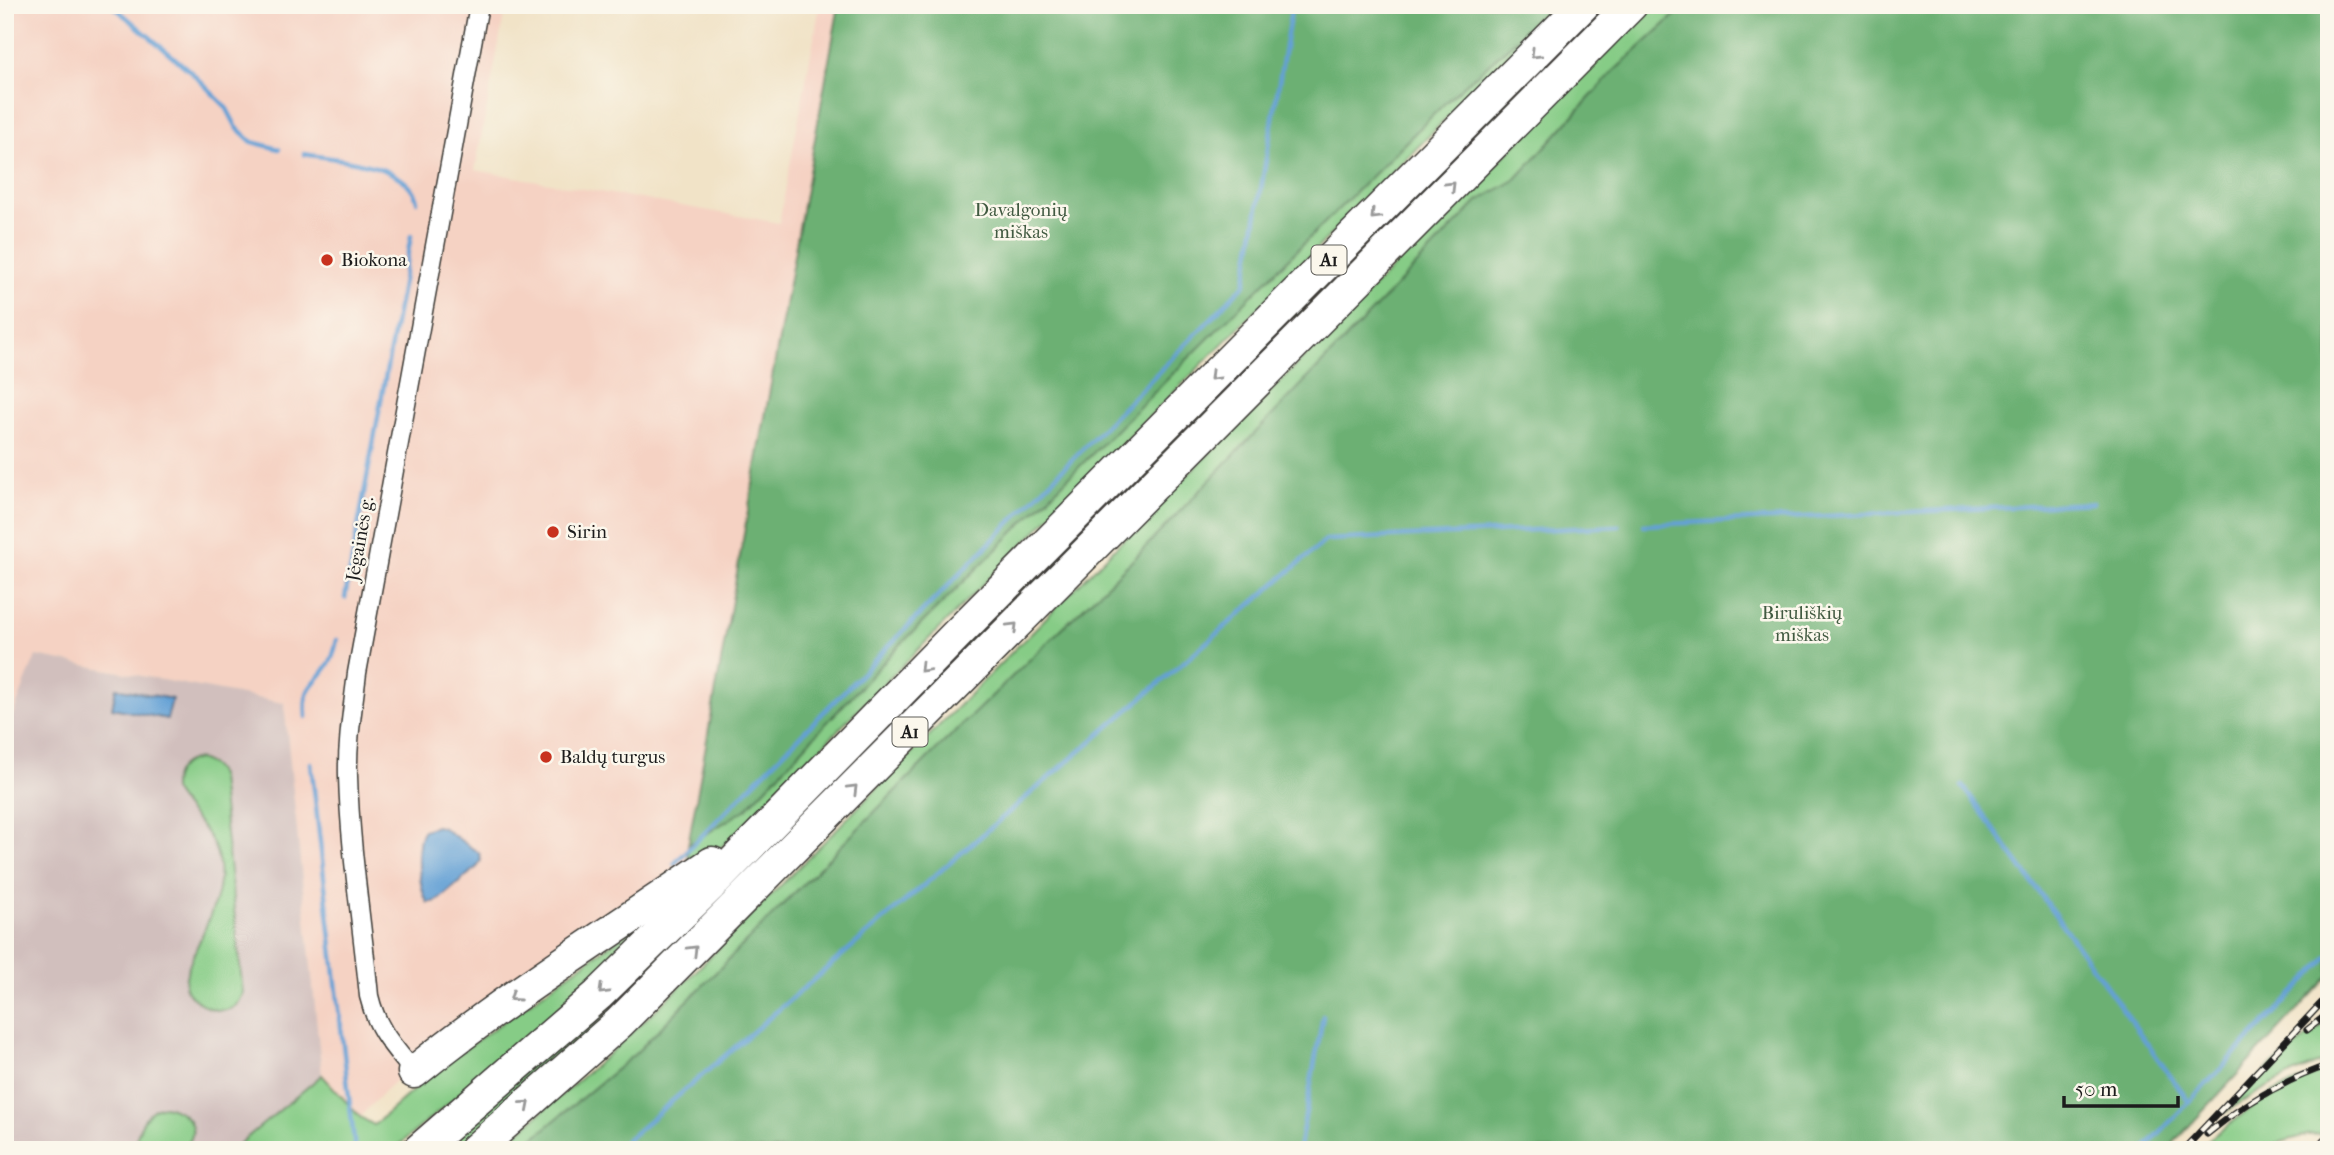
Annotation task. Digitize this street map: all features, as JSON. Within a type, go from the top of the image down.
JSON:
[{"type":"highway","name":"A1","points":[[419,1150],[597,995],[774,821],[1583,5]]},
{"type":"highway","name":"A1","points":[[475,1150],[619,1023],[668,975],[1631,5]]},
{"type":"highway","points":[[414,1072],[526,989],[774,821]]},
{"type":"street","name":"Jėgainės g.","points":[[414,1072],[384,1036],[374,1017],[369,996],[350,816],[349,738],[357,673],[480,5]]},
{"type":"street","points":[[2324,1150],[2329,1144]]},
{"type":"shaded area","points":[[5,5],[506,5],[475,170],[779,223],[819,11],[779,5],[839,5],[688,845],[689,872],[452,1031],[385,1090],[360,1117],[322,1075],[284,703],[37,656],[5,734]]},
{"type":"shaded area","points":[[36,656],[284,703],[322,1075],[232,1150],[5,1150],[5,734]]},
{"type":"green space","name":"Davalgonių miškas","points":[[839,5],[1556,5],[1450,98],[892,653],[746,809],[688,845]]},
{"type":"green space","points":[[1559,5],[726,843],[689,872],[688,845],[746,809],[892,653],[1450,98]]},
{"type":"green space","points":[[1596,5],[1618,5],[584,1041],[458,1150],[435,1150]]},
{"type":"green space","points":[[1653,5],[1686,5],[1614,71],[1515,180],[1478,201],[1137,556],[934,752],[635,1054],[519,1150],[498,1150],[612,1051],[682,985]]},
{"type":"green space","name":"Biruliškių miškas","points":[[1686,5],[2329,5],[2329,976],[2167,1150],[519,1150],[635,1054],[934,752],[1137,556],[1478,201],[1515,180],[1614,71]]},
{"type":"green space","points":[[198,759],[212,766],[220,778],[243,993],[238,1003],[224,1010],[215,1010],[197,1001],[185,987],[188,969],[212,911],[219,883],[217,856],[212,842],[173,790],[174,778],[179,769]]},
{"type":"green space","points":[[672,900],[551,1017],[393,1150],[232,1150],[322,1075],[360,1117],[374,1125],[436,1070]]},
{"type":"green space","points":[[2329,1020],[2329,1060],[2275,1083],[2224,1113],[2266,1070]]},
{"type":"green space","points":[[2329,1069],[2327,1134],[2307,1135],[2252,1150],[2194,1150],[2274,1092]]},
{"type":"green space","points":[[165,1106],[180,1112],[190,1122],[192,1135],[183,1150],[132,1150],[147,1116],[158,1107]]},
{"type":"water","points":[[116,688],[172,699],[167,719],[112,708]]},
{"type":"water","points":[[436,826],[479,853],[481,860],[478,866],[437,901],[428,903],[420,877],[419,845],[424,830]]},
{"type":"waterway","points":[[112,5],[190,71],[226,107],[237,128],[252,142],[279,149]]},
{"type":"waterway","points":[[674,864],[1245,284],[1292,5]]},
{"type":"waterway","points":[[304,154],[352,161],[386,171],[401,178],[411,188],[417,201]]},
{"type":"waterway","points":[[345,598],[411,236]]},
{"type":"waterway","points":[[1644,525],[2093,503]]},
{"type":"waterway","points":[[615,1150],[1326,540],[1619,526]]},
{"type":"waterway","points":[[306,717],[308,691],[331,660],[337,640]]},
{"type":"waterway","points":[[311,763],[355,1150]]},
{"type":"waterway","points":[[1963,786],[2189,1102]]},
{"type":"waterway","points":[[2143,1150],[2329,956]]},
{"type":"waterway","points":[[1299,1150],[1323,1016]]},
{"type":"railway","points":[[2183,1150],[2329,995]]},
{"type":"railway","points":[[2307,1030],[2329,1013]]},
{"type":"railway","points":[[2207,1134],[2265,1094],[2329,1065]]},
{"type":"place","name":"Biokona","points":[[327,260]]},
{"type":"place","name":"Sirin","points":[[553,532]]},
{"type":"place","name":"Baldų turgus","points":[[546,757]]}]
